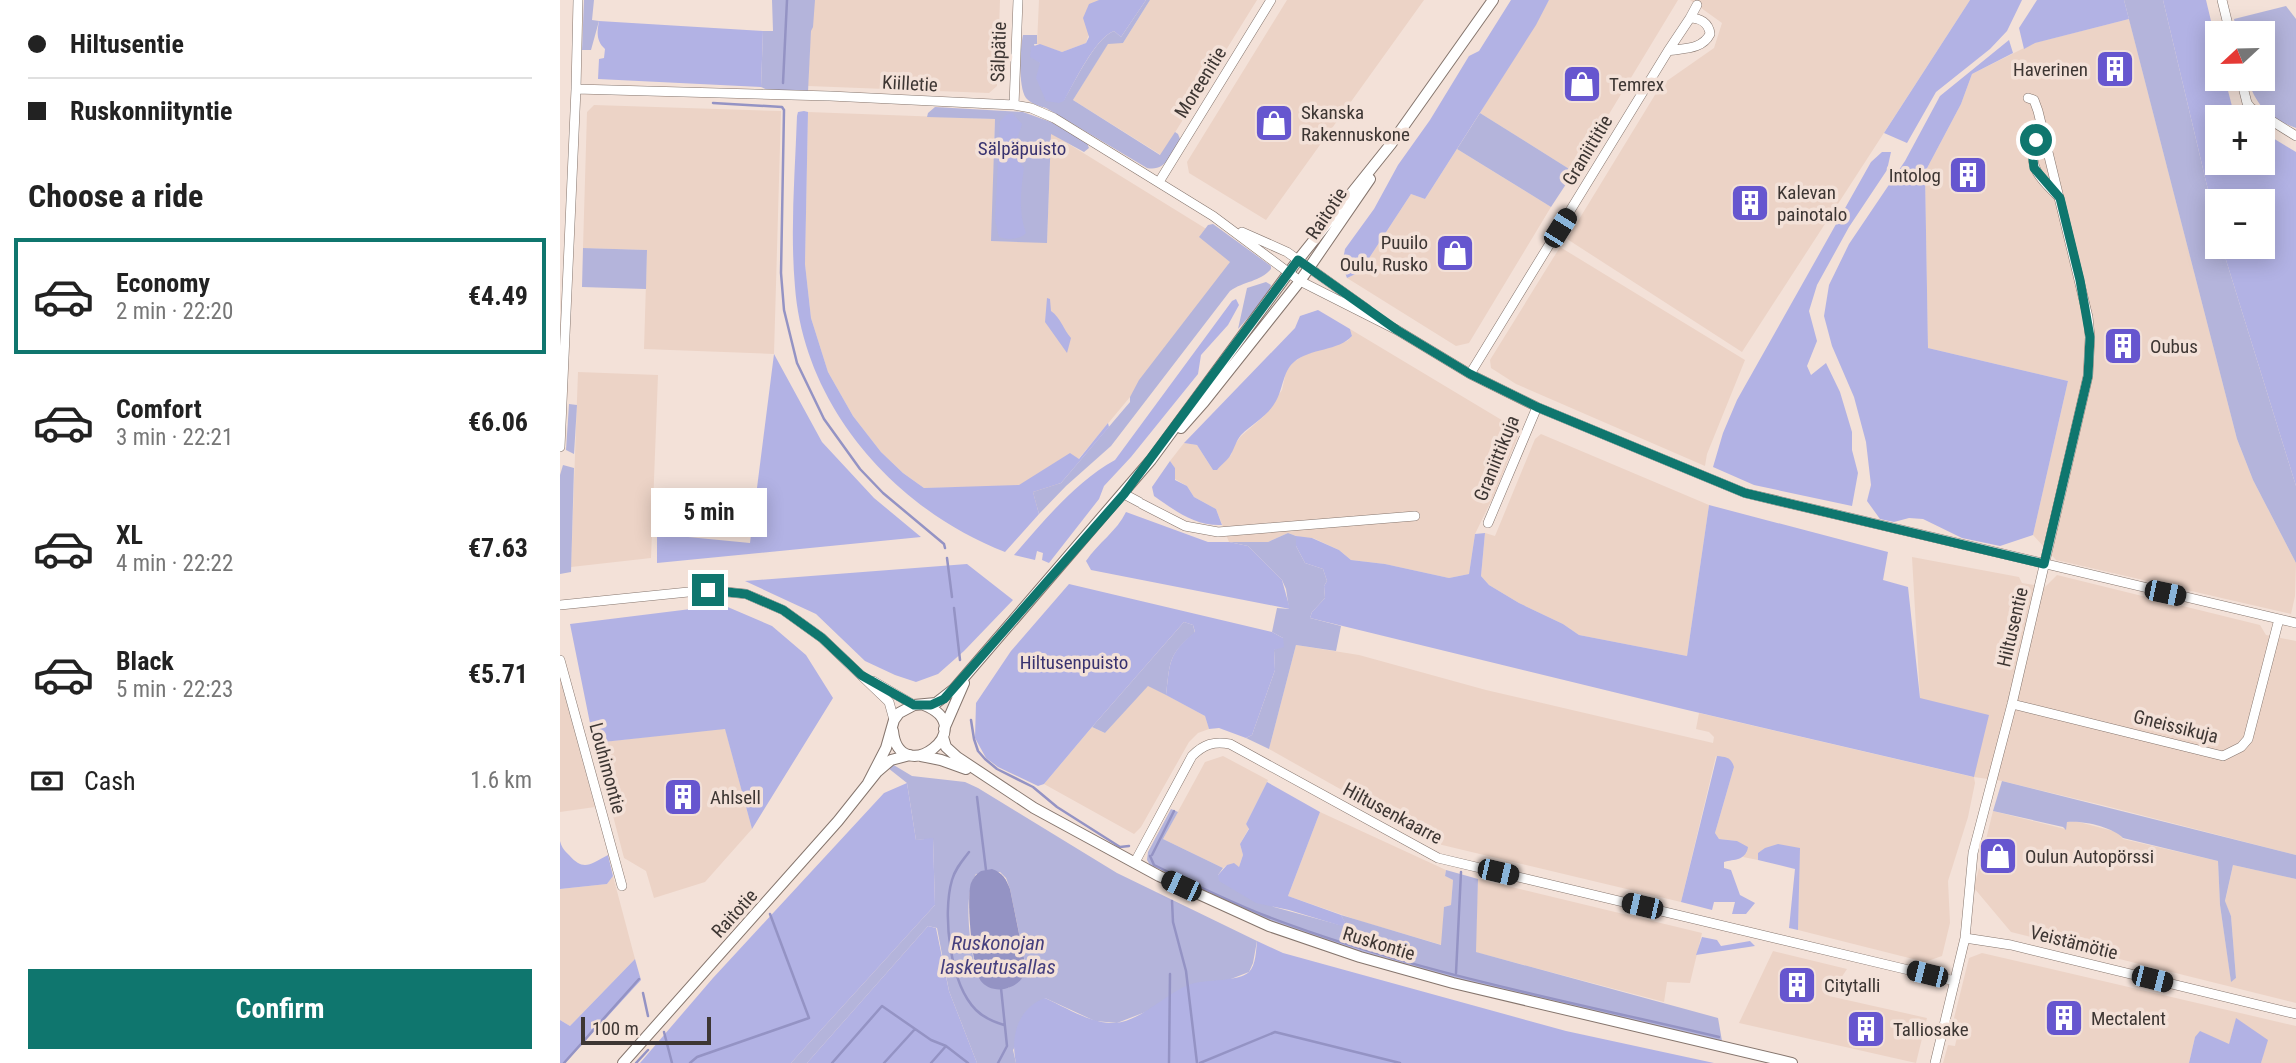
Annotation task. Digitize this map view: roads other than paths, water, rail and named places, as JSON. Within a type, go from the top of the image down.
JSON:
[{"type":"main road","name":"Raitotie","points":[[918,705],[931,705],[944,699],[1124,494],[1298,260],[1391,144],[1493,0]]},
{"type":"main road","name":"Raitotie","points":[[1151,460],[1204,402],[1300,281],[1356,201],[1391,144]]},
{"type":"main road","name":"Raitotie","points":[[943,733],[972,668]]},
{"type":"main road","points":[[918,705],[937,713],[943,733],[934,750],[914,755],[897,745],[893,724],[906,707],[918,705]]},
{"type":"main road","name":"Raitotie","points":[[868,783],[886,748],[893,724]]},
{"type":"main road","name":"Ruskontie","points":[[943,733],[946,747],[957,757],[1034,808],[1135,862],[1269,926],[1360,957],[1472,988],[1792,1063]]},
{"type":"main road","name":"Raitotie","points":[[623,1063],[838,821],[868,783],[891,760],[914,755]]},
{"type":"main road","name":"Ruskontie","points":[[914,755],[941,760],[986,776]]},
{"type":"street","points":[[560,445],[578,0]]},
{"type":"street","name":"Sälpätie","points":[[1014,105],[1017,0]]},
{"type":"street","name":"Moreenitie","points":[[1159,182],[1271,0]]},
{"type":"street","points":[[2222,0],[2227,21]]},
{"type":"street","name":"Graniittitie","points":[[1470,374],[1697,5]]},
{"type":"street","points":[[1668,51],[1697,46],[1708,38],[1710,34],[1707,25],[1702,20],[1690,18]]},
{"type":"street","name":"Kiilletie","points":[[576,89],[830,96],[1014,105],[1044,112],[1213,216],[1300,281],[1397,330]]},
{"type":"street","points":[[2244,91],[2251,108],[2296,136]]},
{"type":"street","name":"Hiltusentie","points":[[1935,1063],[1965,938],[1973,853],[2012,704],[2088,376],[2090,337],[2080,280],[2034,100],[2028,98]]},
{"type":"street","name":"Hiltusentie","points":[[2043,138],[2036,140],[2032,150],[2034,168],[2060,198]]},
{"type":"street","name":"Kiilletie","points":[[1213,216],[1298,260],[1397,330]]},
{"type":"street","points":[[1397,330],[1470,374],[1537,407],[1745,493],[2296,622]]},
{"type":"street","name":"Graniittikuja","points":[[1488,523],[1537,407]]},
{"type":"street","points":[[1124,494],[1185,526],[1218,532],[1415,516]]},
{"type":"street","points":[[560,605],[708,590],[746,594],[783,610],[822,638],[889,702],[893,724]]},
{"type":"street","name":"Gneissikuja","points":[[2012,704],[2223,756],[2241,747],[2248,739],[2279,619]]},
{"type":"street","name":"Louhimontie","points":[[560,660],[622,886]]},
{"type":"street","points":[[861,675],[918,705]]},
{"type":"street","name":"Hiltusenkaarre","points":[[1135,862],[1192,756],[1199,748],[1218,742],[1230,744],[1438,858],[1955,981]]},
{"type":"street","name":"Veistämötie","points":[[1965,938],[2011,945],[2296,1014]]},
{"type":"water","name":"Ruskonojan laskeutusallas","points":[[992,869],[1004,877],[1010,889],[1026,968],[1020,981],[1000,989],[992,989],[980,980],[972,948],[972,881],[981,871]]},
{"type":"waterway","points":[[783,83],[787,0]]},
{"type":"waterway","points":[[713,103],[782,107],[784,110],[781,273],[784,310],[797,363],[824,419],[860,469],[883,493],[944,544],[945,548]]},
{"type":"waterway","points":[[947,558],[952,597]]},
{"type":"waterway","points":[[954,608],[960,660]]},
{"type":"waterway","points":[[971,720],[978,751],[997,769],[1033,787],[1057,807],[1120,847],[1129,846]]},
{"type":"waterway","points":[[977,797],[986,870]]},
{"type":"waterway","points":[[1152,855],[1174,811]]},
{"type":"waterway","points":[[969,852],[955,872],[949,894],[948,929],[954,966],[960,984],[976,1010],[1004,1025]]},
{"type":"waterway","points":[[1150,856],[1154,865],[1210,892],[1321,936],[1491,984],[1719,1037]]},
{"type":"waterway","points":[[1456,973],[1461,872]]},
{"type":"waterway","points":[[1172,901],[1173,922],[1186,971],[1197,1063]]},
{"type":"waterway","points":[[690,1063],[697,1057],[809,1018],[770,914]]},
{"type":"waterway","points":[[1169,1063],[1170,974]]},
{"type":"waterway","points":[[564,1063],[639,979]]},
{"type":"waterway","points":[[998,1063],[1007,1046],[1001,988]]},
{"type":"waterway","points":[[643,993],[648,1016]]},
{"type":"waterway","points":[[832,1063],[882,1006],[968,1063]]},
{"type":"waterway","points":[[884,1063],[915,1029]]},
{"type":"waterway","points":[[664,1032],[672,1063]]},
{"type":"waterway","points":[[1200,1063],[1275,1032],[1400,1063]]},
{"type":"waterway","points":[[931,1063],[946,1046]]},
{"type":"waterway","points":[[636,1063],[648,1050]]},
{"type":"place","name":"Haverinen","points":[[2115,69]]},
{"type":"place","name":"Temrex","points":[[1582,84]]},
{"type":"place","name":"Skanska Rakennuskone","points":[[1274,123]]},
{"type":"place","name":"Intolog","points":[[1968,175]]},
{"type":"place","name":"Kalevan painotalo","points":[[1750,203]]},
{"type":"place","name":"Puuilo Oulu, Rusko","points":[[1455,253]]},
{"type":"place","name":"Oubus","points":[[2123,346]]},
{"type":"place","name":"Ahlsell","points":[[683,797]]},
{"type":"place","name":"Oulun Autopörssi","points":[[1998,856]]},
{"type":"place","name":"Citytalli","points":[[1797,985]]},
{"type":"place","name":"Mectalent","points":[[2064,1018]]},
{"type":"place","name":"Talliosake","points":[[1866,1029]]},
{"type":"park label","name":"Sälpäpuisto","points":[[1022,148]]},
{"type":"park label","name":"Hiltusenpuisto","points":[[1074,662]]}]
